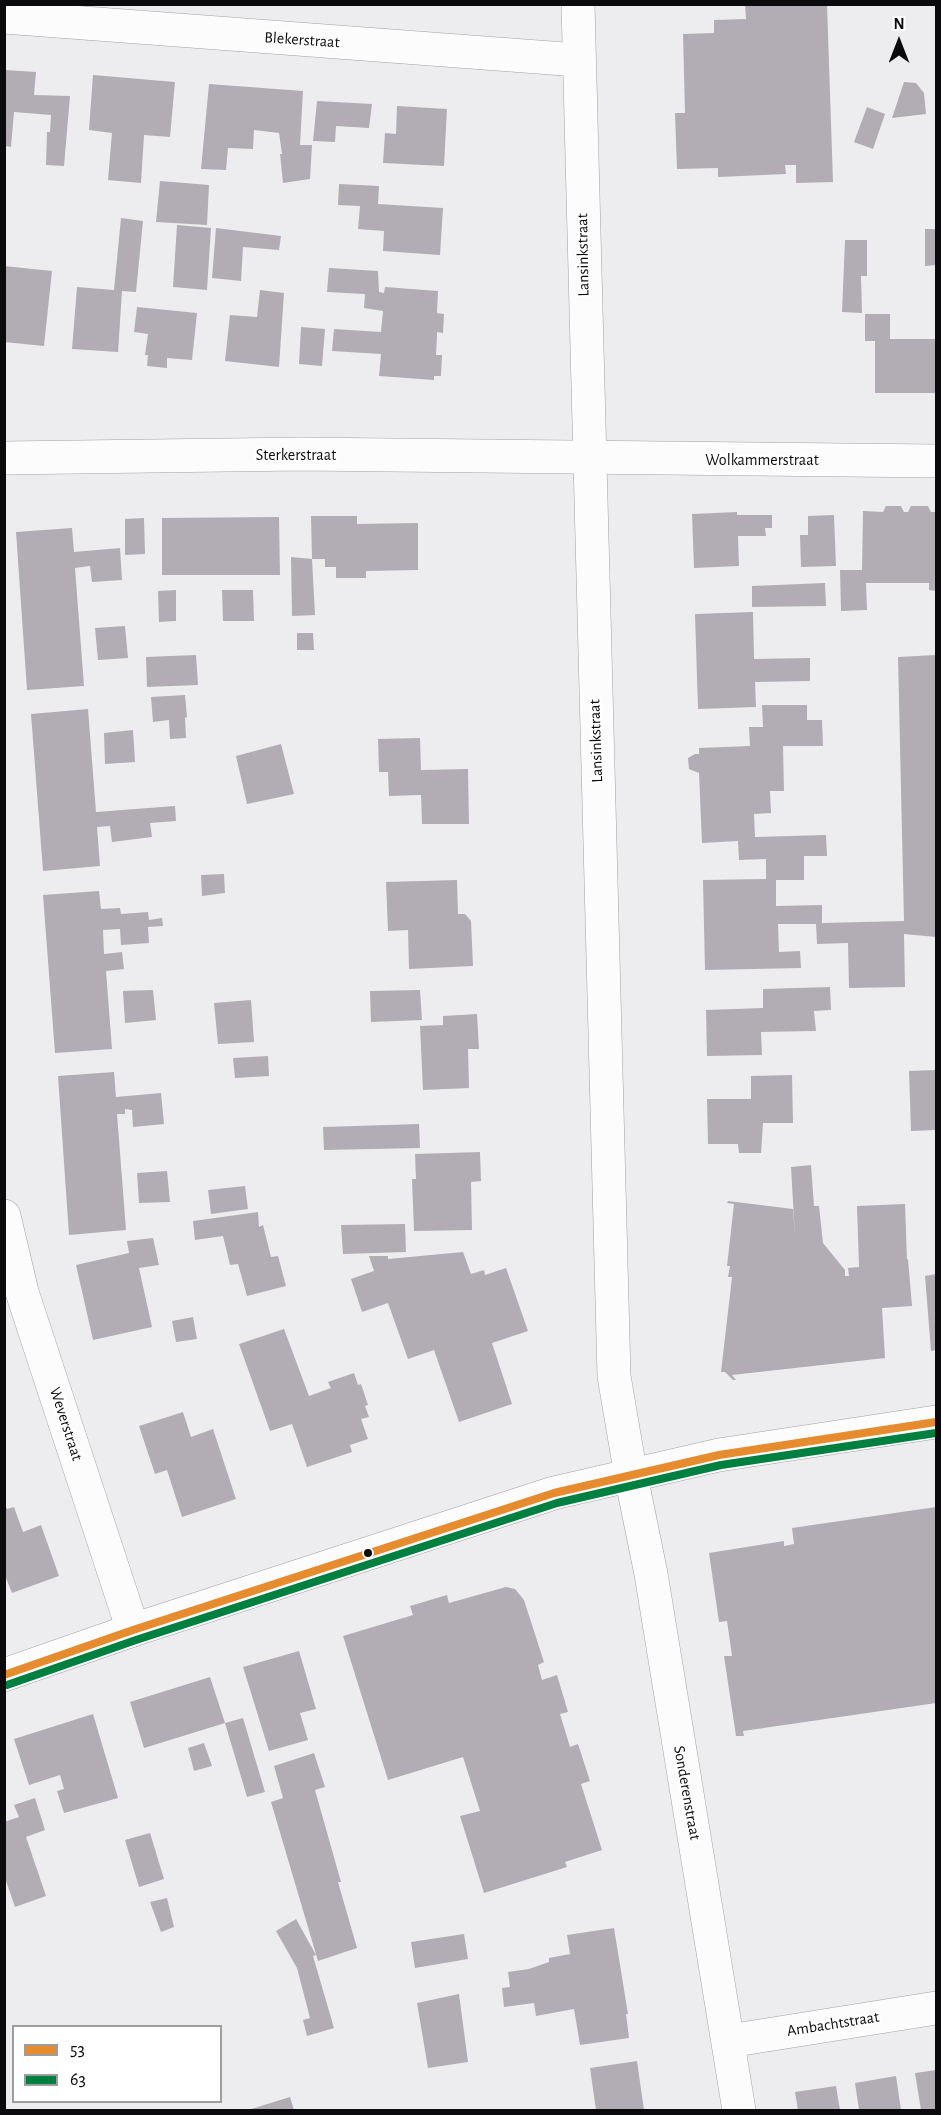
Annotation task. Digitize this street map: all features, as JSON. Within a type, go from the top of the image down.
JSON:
[{"type":"street","name":"Lansinkstraat","points":[[578,4],[588,459],[614,1376],[631,1476]]},
{"type":"street","name":"Blekerstraat","points":[[19,14],[578,60]]},
{"type":"street","name":"Sterkerstraat","points":[[4,458],[301,454],[588,459]]},
{"type":"street","name":"Wolkammerstraat","points":[[588,459],[936,461]]},
{"type":"street","name":"Weverstraat","points":[[4,1216],[22,1292],[134,1630]]},
{"type":"street","points":[[4,1674],[554,1493],[719,1455],[936,1422]]},
{"type":"street","name":"Sonderenstraat","points":[[631,1476],[651,1574],[739,2110]]},
{"type":"street","name":"Ambachtstraat","points":[[729,2041],[936,2008]]},
{"type":"building","points":[[745,4],[827,4],[833,182],[796,183],[796,165],[785,165],[786,174],[718,177],[718,168],[677,169],[675,113],[685,113],[683,34],[714,33],[714,20],[746,19]]},
{"type":"building","points":[[5,70],[36,72],[34,95],[70,96],[64,166],[46,165],[47,132],[50,132],[51,115],[14,112],[11,147],[5,146]]},
{"type":"building","points":[[93,75],[175,82],[170,137],[144,135],[141,183],[108,180],[112,133],[89,130]]},
{"type":"building","points":[[904,82],[916,83],[924,93],[926,114],[892,118]]},
{"type":"building","points":[[209,84],[303,91],[300,145],[312,145],[310,179],[283,183],[279,133],[254,130],[253,149],[228,148],[226,170],[201,169]]},
{"type":"building","points":[[317,101],[372,104],[369,128],[336,126],[335,142],[313,141]]},
{"type":"building","points":[[397,106],[447,109],[444,166],[383,163],[385,133],[396,134]]},
{"type":"building","points":[[867,107],[885,114],[873,149],[854,142]]},
{"type":"building","points":[[160,181],[209,185],[207,225],[156,222]]},
{"type":"building","points":[[339,184],[379,186],[378,204],[443,208],[440,255],[383,251],[384,231],[358,229],[360,206],[338,205]]},
{"type":"building","points":[[121,218],[143,221],[136,292],[122,291],[118,352],[72,349],[77,287],[114,290]]},
{"type":"building","points":[[177,225],[211,228],[207,290],[173,287]]},
{"type":"building","points":[[216,228],[281,236],[279,250],[243,247],[241,281],[212,278]]},
{"type":"building","points":[[925,229],[936,229],[936,265],[925,266]]},
{"type":"building","points":[[845,240],[867,240],[867,276],[861,276],[862,313],[842,312]]},
{"type":"building","points":[[4,266],[52,271],[44,346],[4,342]]},
{"type":"building","points":[[329,268],[378,271],[379,292],[384,293],[385,287],[438,291],[437,313],[444,314],[443,333],[437,332],[436,355],[442,355],[441,376],[434,376],[434,380],[379,376],[381,354],[332,351],[334,329],[381,332],[383,311],[364,308],[365,294],[327,292]]},
{"type":"building","points":[[260,290],[284,293],[279,367],[225,361],[230,315],[257,317]]},
{"type":"building","points":[[137,307],[197,313],[192,360],[167,358],[167,368],[147,366],[148,355],[145,355],[148,334],[134,332]]},
{"type":"building","points":[[865,314],[890,314],[890,339],[936,339],[936,393],[875,393],[875,341],[865,341]]},
{"type":"building","points":[[301,327],[325,329],[322,366],[299,364]]},
{"type":"building","points":[[886,506],[901,506],[904,512],[908,512],[911,506],[928,506],[931,512],[936,512],[936,591],[929,590],[929,583],[866,583],[867,610],[841,611],[840,570],[862,570],[863,511],[883,512]]},
{"type":"building","points":[[737,512],[737,515],[772,515],[772,528],[765,528],[766,536],[738,536],[739,566],[694,568],[692,514]]},
{"type":"building","points":[[834,515],[836,566],[801,567],[800,535],[808,535],[808,516]]},
{"type":"building","points":[[311,516],[357,516],[357,524],[418,523],[418,570],[366,571],[366,578],[336,578],[336,567],[325,567],[325,559],[312,559]]},
{"type":"building","points":[[279,517],[280,575],[162,575],[162,518]]},
{"type":"building","points":[[144,518],[145,554],[125,555],[125,519]]},
{"type":"building","points":[[72,528],[74,552],[120,548],[122,580],[92,582],[90,566],[75,568],[84,686],[27,690],[16,532]]},
{"type":"building","points":[[291,557],[312,559],[315,615],[292,616]]},
{"type":"building","points":[[825,583],[826,606],[752,607],[752,586]]},
{"type":"building","points":[[176,590],[176,621],[159,622],[158,591]]},
{"type":"building","points":[[222,590],[253,590],[254,621],[223,621]]},
{"type":"building","points":[[753,612],[754,659],[810,658],[810,681],[755,682],[756,707],[698,709],[695,614]]},
{"type":"building","points":[[125,626],[128,658],[98,660],[95,628]]},
{"type":"building","points":[[297,633],[313,633],[314,650],[297,650]]},
{"type":"building","points":[[196,655],[198,685],[147,687],[146,657]]},
{"type":"building","points":[[936,655],[936,937],[904,934],[905,987],[849,988],[848,943],[817,944],[816,924],[778,924],[779,952],[800,951],[801,968],[705,970],[703,880],[766,879],[766,859],[739,860],[738,841],[702,843],[699,773],[689,769],[688,758],[699,754],[699,748],[750,746],[749,727],[763,727],[762,705],[807,705],[807,720],[822,720],[823,746],[783,746],[784,791],[770,791],[771,813],[754,814],[755,837],[826,835],[827,856],[804,856],[804,880],[776,880],[776,906],[822,905],[822,923],[904,921],[898,657]]},
{"type":"building","points":[[185,695],[186,738],[170,739],[169,720],[153,722],[151,697]]},
{"type":"building","points":[[88,709],[96,812],[175,806],[176,821],[150,823],[152,837],[112,842],[110,826],[97,827],[100,866],[43,871],[31,714]]},
{"type":"building","points":[[133,730],[135,762],[105,764],[104,733]]},
{"type":"building","points":[[420,738],[421,770],[468,769],[469,824],[422,824],[421,795],[389,796],[388,772],[379,772],[378,739]]},
{"type":"building","points":[[281,744],[294,794],[247,804],[236,756]]},
{"type":"building","points":[[224,874],[225,893],[202,896],[201,875]]},
{"type":"building","points":[[457,880],[458,914],[465,914],[471,921],[473,966],[409,969],[408,930],[388,931],[386,882]]},
{"type":"building","points":[[99,891],[101,909],[120,908],[121,914],[148,912],[149,920],[162,918],[163,926],[148,927],[149,943],[121,945],[120,929],[103,930],[104,954],[122,952],[124,969],[106,971],[112,1049],[55,1053],[43,895]]},
{"type":"building","points":[[830,987],[831,1010],[814,1011],[816,1031],[761,1032],[762,1055],[707,1056],[706,1010],[763,1008],[763,989]]},
{"type":"building","points":[[153,990],[156,1020],[125,1023],[123,991]]},
{"type":"building","points":[[420,990],[422,1020],[371,1022],[370,991]]},
{"type":"building","points":[[251,1000],[254,1042],[218,1044],[214,1003]]},
{"type":"building","points":[[477,1014],[479,1049],[468,1049],[469,1088],[423,1090],[420,1026],[443,1025],[443,1016]]},
{"type":"building","points":[[268,1056],[269,1076],[235,1078],[233,1058]]},
{"type":"building","points":[[936,1070],[936,1130],[911,1131],[909,1071]]},
{"type":"building","points":[[114,1072],[116,1097],[161,1093],[164,1124],[133,1127],[132,1110],[125,1109],[125,1114],[117,1114],[126,1230],[69,1235],[58,1076]]},
{"type":"building","points":[[792,1075],[793,1123],[763,1123],[761,1153],[739,1153],[738,1144],[708,1144],[707,1099],[751,1099],[751,1076]]},
{"type":"building","points":[[419,1124],[420,1148],[324,1150],[323,1127]]},
{"type":"building","points":[[480,1152],[481,1181],[471,1182],[472,1230],[414,1231],[412,1179],[416,1179],[415,1154]]},
{"type":"building","points":[[811,1165],[814,1206],[819,1206],[823,1243],[845,1270],[845,1276],[849,1276],[848,1268],[859,1267],[857,1206],[905,1204],[907,1260],[912,1306],[882,1308],[885,1358],[732,1375],[736,1380],[733,1380],[725,1372],[721,1372],[732,1277],[728,1277],[730,1266],[727,1266],[734,1204],[727,1203],[728,1201],[793,1209],[795,1237],[791,1167]]},
{"type":"building","points":[[167,1171],[170,1202],[139,1203],[137,1173]]},
{"type":"building","points":[[245,1186],[248,1209],[211,1214],[208,1190]]},
{"type":"building","points":[[258,1212],[259,1227],[263,1225],[271,1257],[278,1256],[286,1286],[247,1296],[238,1264],[230,1265],[223,1236],[195,1240],[193,1221]]},
{"type":"building","points":[[405,1224],[406,1252],[343,1254],[341,1225]]},
{"type":"building","points":[[153,1238],[159,1265],[139,1268],[152,1327],[93,1340],[76,1265],[129,1253],[127,1241]]},
{"type":"building","points":[[463,1252],[471,1274],[484,1270],[485,1275],[506,1268],[528,1331],[492,1343],[512,1404],[459,1422],[434,1350],[408,1359],[388,1303],[362,1312],[351,1279],[374,1271],[369,1256],[388,1256],[388,1259]]},
{"type":"building","points":[[936,1274],[936,1350],[931,1351],[925,1276]]},
{"type":"building","points":[[193,1317],[197,1339],[176,1342],[172,1321]]},
{"type":"building","points":[[284,1329],[309,1396],[331,1388],[328,1382],[354,1373],[358,1385],[361,1384],[368,1405],[365,1406],[369,1417],[361,1419],[368,1439],[350,1445],[352,1452],[307,1467],[292,1424],[270,1431],[239,1344]]},
{"type":"building","points":[[183,1412],[191,1437],[213,1429],[236,1499],[182,1517],[167,1470],[155,1474],[139,1426]]},
{"type":"building","points":[[4,1502],[7,1509],[14,1507],[23,1532],[41,1525],[59,1576],[12,1593],[4,1573]]},
{"type":"building","points":[[936,1507],[936,1703],[743,1731],[744,1736],[736,1736],[724,1656],[732,1656],[727,1621],[719,1622],[709,1553],[784,1541],[784,1546],[794,1544],[792,1528]]},
{"type":"building","points":[[506,1587],[515,1589],[524,1600],[544,1662],[538,1665],[542,1680],[557,1675],[568,1712],[560,1714],[570,1747],[578,1744],[590,1781],[581,1784],[602,1850],[565,1862],[567,1867],[484,1893],[460,1816],[480,1811],[463,1757],[388,1780],[343,1636],[413,1615],[410,1606],[447,1595],[449,1603]]},
{"type":"building","points":[[299,1651],[316,1709],[300,1713],[308,1740],[269,1751],[243,1667]]},
{"type":"building","points":[[210,1677],[225,1723],[144,1748],[130,1702]]},
{"type":"building","points":[[93,1714],[118,1798],[64,1813],[57,1791],[64,1789],[60,1775],[29,1785],[14,1739]]},
{"type":"building","points":[[243,1718],[265,1792],[247,1797],[225,1723]]},
{"type":"building","points":[[204,1743],[212,1766],[194,1771],[188,1748]]},
{"type":"building","points":[[314,1753],[325,1787],[315,1790],[357,1948],[318,1961],[271,1802],[283,1798],[274,1766]]},
{"type":"building","points":[[35,1798],[45,1830],[26,1837],[46,1896],[15,1907],[4,1875],[4,1822],[19,1817],[14,1805]]},
{"type":"building","points":[[150,1833],[164,1879],[139,1887],[125,1840]]},
{"type":"building","points":[[167,1898],[174,1927],[161,1932],[150,1902]]},
{"type":"building","points":[[296,1919],[316,1955],[313,1956],[334,2028],[307,2036],[303,2020],[310,2018],[297,1968],[276,1931]]},
{"type":"building","points":[[614,1928],[628,2014],[626,2014],[629,2038],[580,2045],[574,2009],[536,2016],[534,2003],[504,2007],[502,1988],[510,1987],[508,1972],[529,1969],[549,1962],[549,1958],[570,1954],[567,1935]]},
{"type":"building","points":[[464,1934],[468,1959],[415,1968],[411,1942]]},
{"type":"building","points":[[459,1994],[468,2062],[428,2068],[417,2003]]},
{"type":"building","points":[[637,2061],[644,2110],[596,2110],[590,2068]]},
{"type":"building","points":[[936,2070],[936,2110],[921,2110],[915,2073]]},
{"type":"building","points":[[896,2076],[901,2110],[859,2110],[855,2083]]},
{"type":"building","points":[[836,2086],[840,2110],[798,2110],[795,2092]]},
{"type":"building","points":[[290,2097],[294,2110],[248,2110]]},
{"type":"transit line","name":"53","points":[[4,1675],[133,1630],[554,1493],[719,1455],[936,1422]]},
{"type":"transit line","name":"63","points":[[7,1685],[136,1640],[557,1503],[721,1465],[936,1433]]}]
